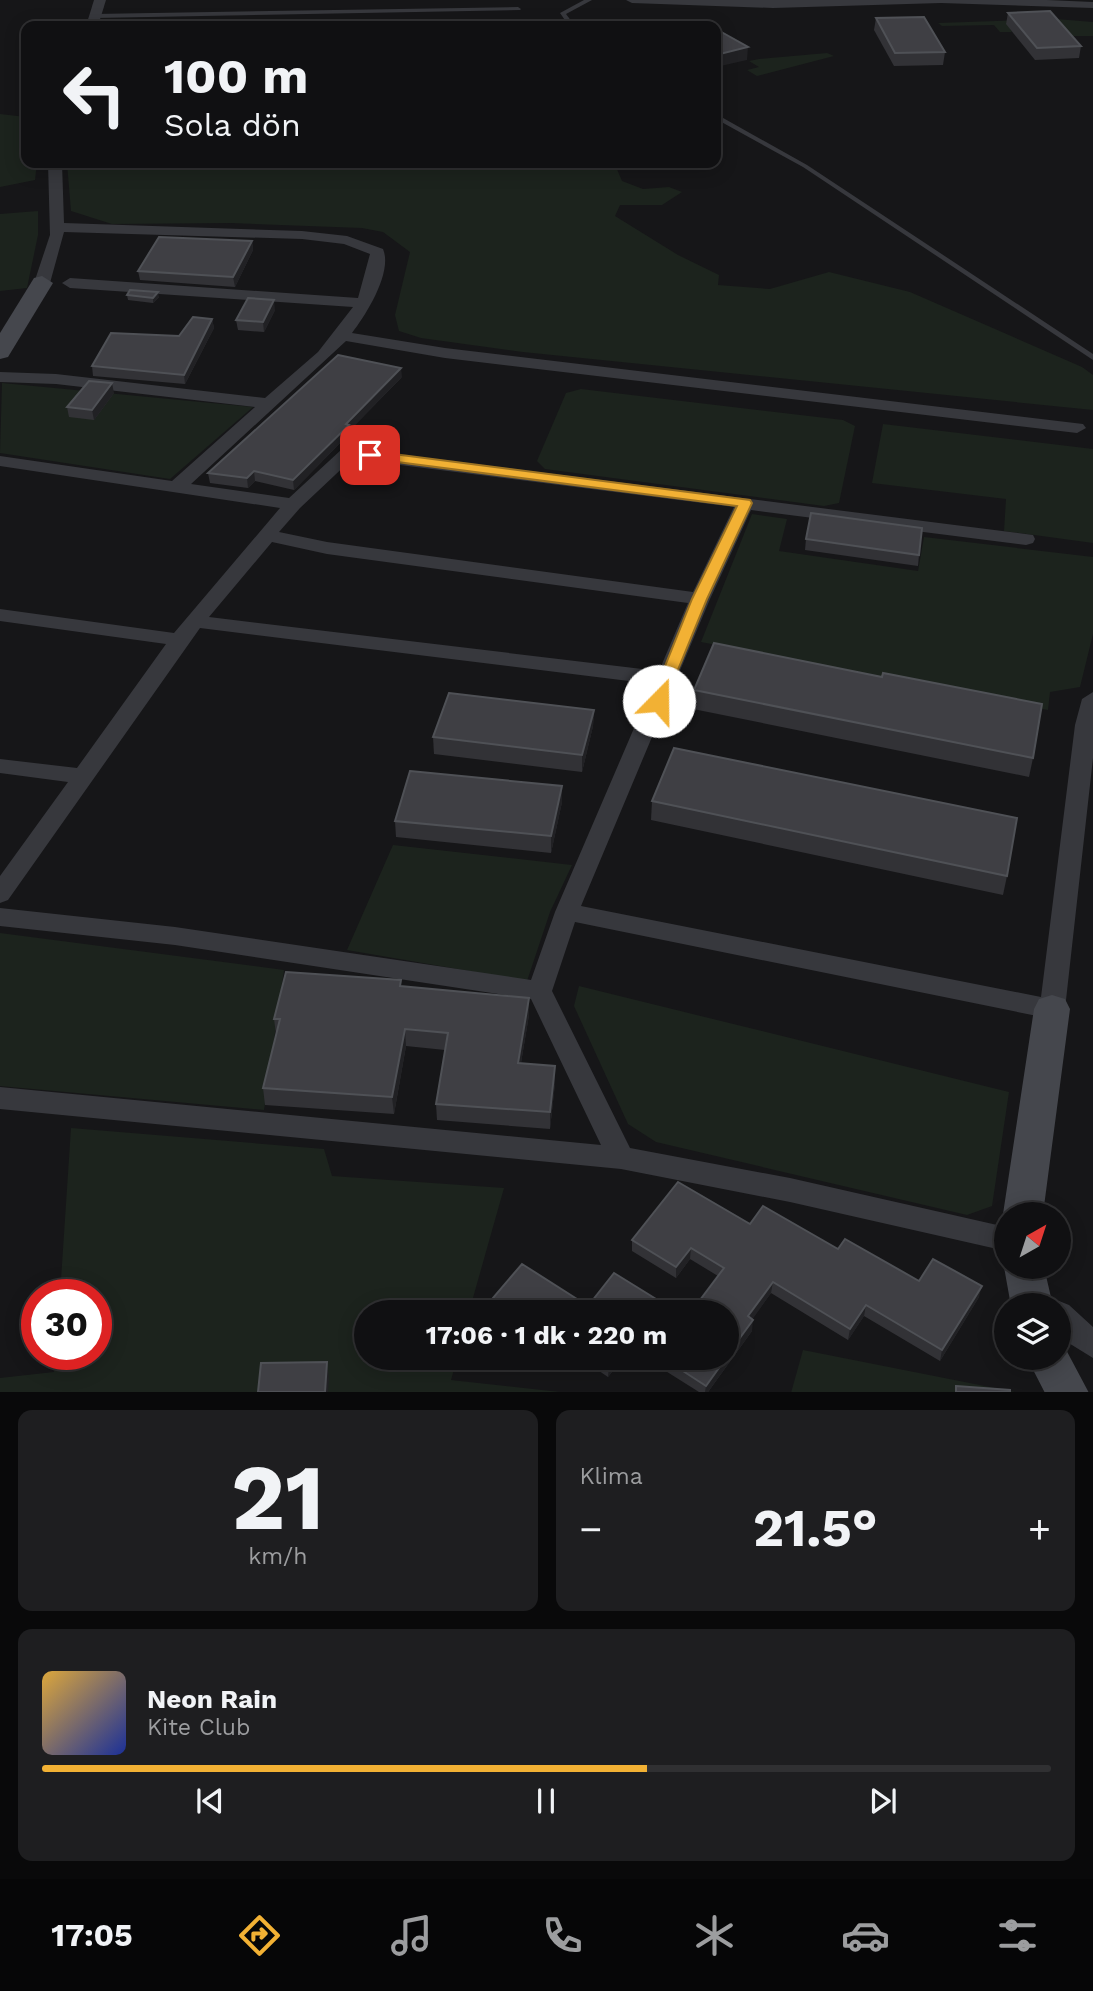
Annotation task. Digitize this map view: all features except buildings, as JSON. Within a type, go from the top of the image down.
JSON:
[{"type":"street","points":[[94,21],[100,0]]},
{"type":"street","points":[[632,0],[941,0],[1093,5]]},
{"type":"street","points":[[0,352],[42,283],[57,227],[55,168]]},
{"type":"street","points":[[57,227],[302,235],[347,240],[379,251],[377,271],[366,303],[344,336],[176,487]]},
{"type":"street","points":[[70,282],[366,303]]},
{"type":"street","points":[[344,336],[445,353],[1077,428]]},
{"type":"street","points":[[0,377],[56,379],[269,404]]},
{"type":"street","points":[[0,894],[179,640],[293,503],[348,453],[1026,539]]},
{"type":"street","points":[[0,461],[293,503]]},
{"type":"street","points":[[621,1158],[540,991],[567,912],[700,599],[745,503]]},
{"type":"street","points":[[267,535],[327,548],[700,599]]},
{"type":"street","points":[[0,615],[179,640]]},
{"type":"street","points":[[195,621],[667,679]]},
{"type":"street","points":[[1025,1202],[1052,1009],[1086,725],[1093,699]]},
{"type":"street","points":[[0,766],[83,776]]},
{"type":"street","points":[[567,912],[1052,1009]]},
{"type":"street","points":[[0,917],[175,936],[540,991]]},
{"type":"street","points":[[0,1098],[621,1158],[790,1190],[994,1261]]},
{"type":"street","points":[[1029,1279],[1041,1293]]},
{"type":"street","points":[[1071,1328],[1093,1344]]},
{"type":"street","points":[[1055,1370],[1068,1392]]},
{"type":"lane","points":[[569,21],[563,13],[589,0]]},
{"type":"lane","points":[[94,21],[518,9]]},
{"type":"lane","points":[[721,119],[804,166],[1093,358]]},
{"type":"shaded area","points":[[1056,19],[1093,22],[1093,36],[1072,36],[1054,21],[1006,22],[1012,32],[1000,32],[994,25],[942,26],[938,23]]},
{"type":"shaded area","points":[[827,53],[834,56],[757,76],[747,70],[759,67],[749,61]]},
{"type":"shaded area","points":[[0,114],[21,116],[21,168],[36,168],[35,180],[0,187]]},
{"type":"shaded area","points":[[67,168],[616,168],[622,181],[643,189],[669,187],[682,192],[662,205],[620,205],[615,216],[678,255],[719,275],[718,285],[770,289],[829,272],[910,292],[1082,367],[1093,375],[1093,410],[523,352],[421,338],[399,331],[395,315],[410,252],[383,232],[362,228],[231,223],[112,224],[71,211]]},
{"type":"shaded area","points":[[38,211],[38,235],[27,288],[0,291],[0,214]]},
{"type":"shaded area","points":[[2,383],[253,407],[170,479],[0,453]]},
{"type":"shaded area","points":[[581,389],[843,420],[855,426],[839,503],[824,506],[545,469],[537,461],[566,393]]},
{"type":"shaded area","points":[[883,424],[1093,449],[1093,543],[1004,531],[1006,499],[872,483]]},
{"type":"shaded area","points":[[752,514],[787,519],[779,551],[918,571],[924,537],[1093,557],[1093,634],[1080,687],[1050,692],[1048,710],[701,642]]},
{"type":"shaded area","points":[[393,845],[572,865],[550,912],[527,981],[347,950]]},
{"type":"shaded area","points":[[0,933],[284,970],[264,1110],[0,1086]]},
{"type":"shaded area","points":[[579,986],[1009,1092],[992,1206],[967,1215],[656,1142],[628,1124],[574,1006]]},
{"type":"shaded area","points":[[71,1128],[324,1149],[332,1176],[504,1188],[472,1300],[354,1300],[354,1370],[454,1370],[451,1380],[560,1392],[0,1392],[0,1378],[54,1372],[112,1370],[112,1279],[61,1279]]},
{"type":"shaded area","points":[[803,1350],[1015,1392],[791,1392]]},
{"type":"route","points":[[370,455],[745,503],[700,599],[659,701]]}]
